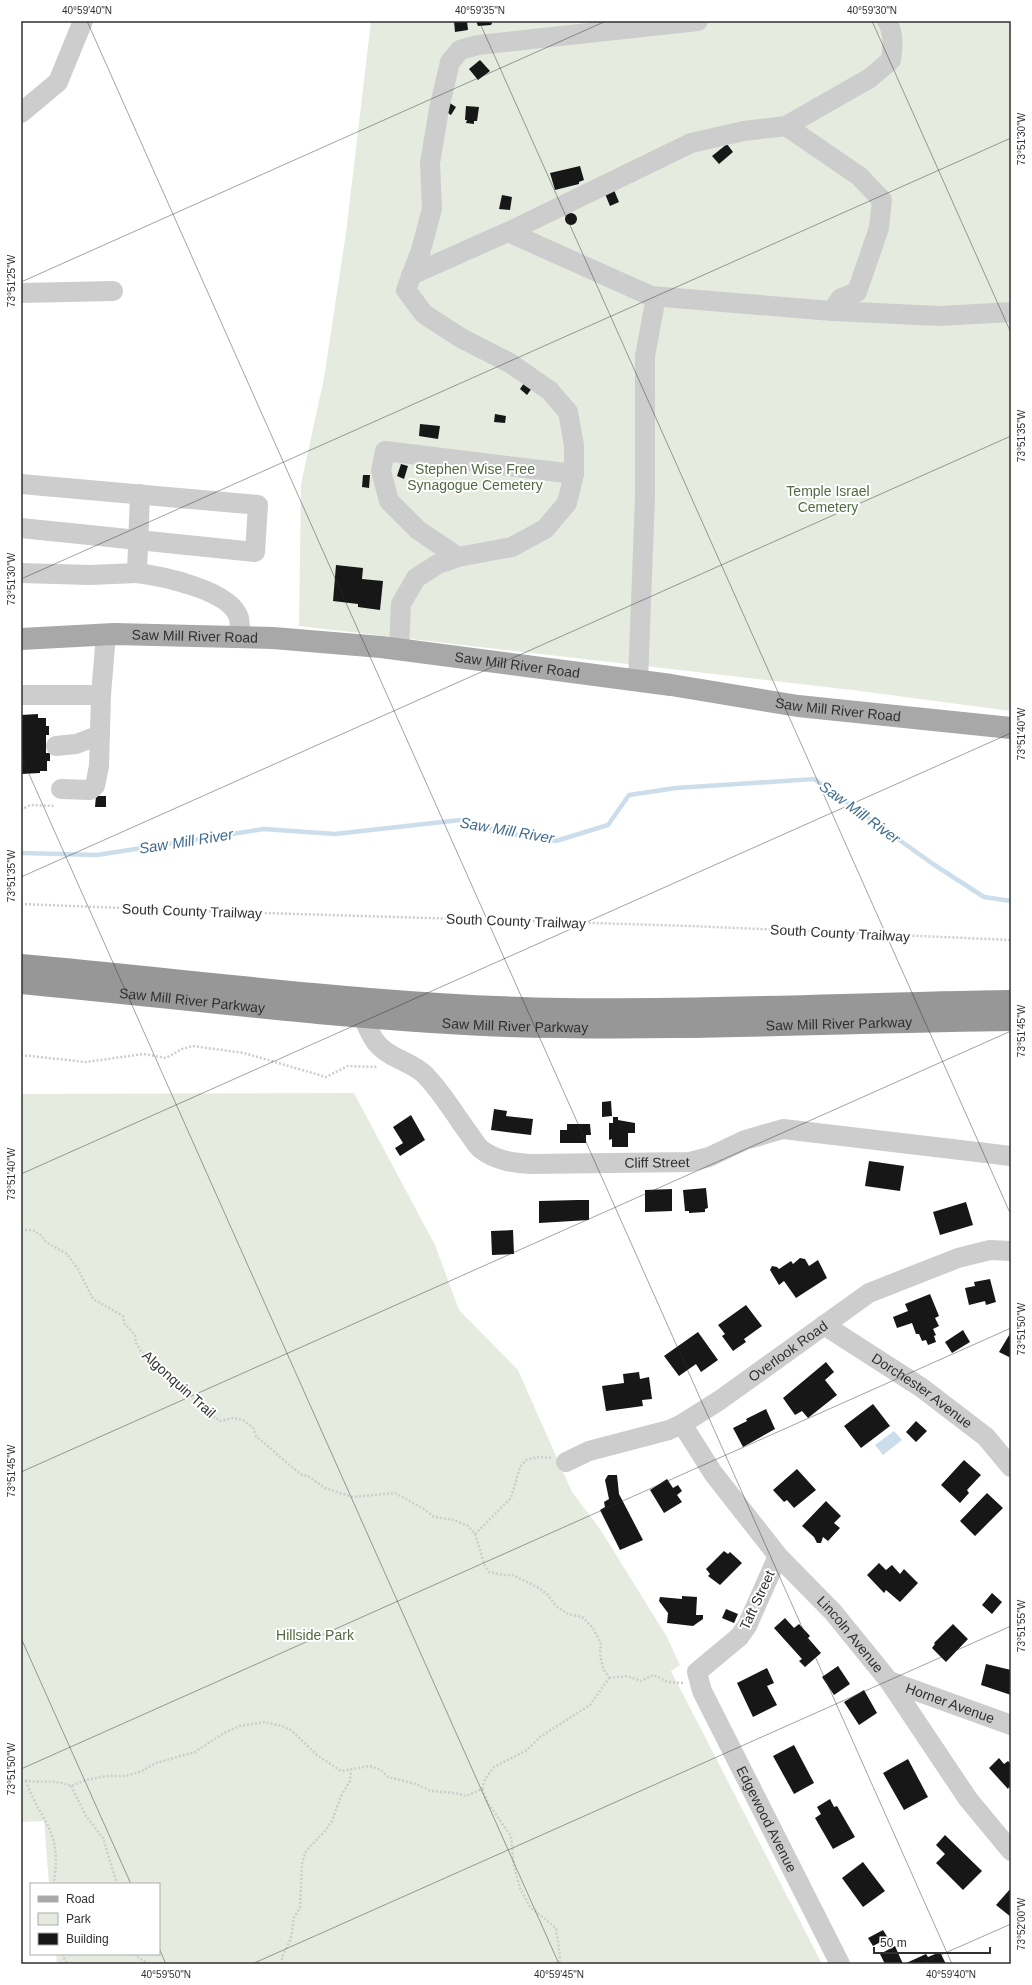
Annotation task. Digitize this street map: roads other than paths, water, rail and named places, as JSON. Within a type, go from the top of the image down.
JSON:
[{"type":"highway","name":"Saw Mill River Parkway","points":[[21,965],[336,996],[511,1007],[618,1009],[1011,1001]]},
{"type":"highway","name":"Saw Mill River Parkway","points":[[21,984],[363,1017],[506,1026],[610,1028],[1011,1020]]},
{"type":"main road","name":"Saw Mill River Road","points":[[21,639],[106,634],[304,640],[399,650],[638,681],[798,706],[1011,728]]},
{"type":"street","points":[[21,113],[58,82],[83,21]]},
{"type":"street","points":[[399,650],[402,604],[416,578],[438,564],[458,557],[512,547],[545,529],[567,503],[574,474],[574,445],[568,412],[550,391],[510,363],[461,338],[424,314],[406,290],[421,250],[432,209],[430,163],[439,109],[450,62],[460,50],[478,45],[698,21]]},
{"type":"street","points":[[411,275],[508,232],[691,143],[744,131],[786,126],[870,78],[891,60],[893,45],[891,29],[886,21]]},
{"type":"street","points":[[786,126],[859,176],[882,200],[879,228],[858,292],[841,298],[832,311]]},
{"type":"street","points":[[508,232],[656,297],[832,311],[940,316],[1011,312]]},
{"type":"street","points":[[21,292],[113,291]]},
{"type":"street","points":[[638,681],[645,497],[646,356],[656,297]]},
{"type":"street","points":[[458,557],[418,530],[389,501],[381,471],[385,451],[574,474]]},
{"type":"street","points":[[21,484],[258,505],[255,552],[21,528]]},
{"type":"street","points":[[137,573],[137,540],[140,494]]},
{"type":"street","points":[[21,573],[90,575],[137,573],[160,576],[210,593],[231,606],[239,617],[240,637]]},
{"type":"street","points":[[61,789],[90,790],[95,786],[99,766],[101,696],[106,634]]},
{"type":"street","points":[[21,695],[101,696]]},
{"type":"street","points":[[56,746],[76,744],[100,735]]},
{"type":"street","name":"Cliff Street","points":[[363,1017],[371,1037],[378,1046],[389,1055],[410,1064],[422,1073],[445,1099],[480,1149],[491,1156],[510,1162],[531,1164],[690,1162],[709,1157],[745,1140],[783,1129],[1011,1156]]},
{"type":"street","name":"Overlook Road","points":[[566,1462],[589,1451],[669,1430],[682,1424],[720,1400],[869,1293],[958,1258],[990,1250],[1011,1251]]},
{"type":"street","name":"Dorchester Avenue","points":[[824,1325],[922,1388],[986,1436],[1011,1467]]},
{"type":"street","name":"Lincoln Avenue","points":[[682,1424],[713,1473],[778,1556],[833,1612],[889,1681],[968,1799],[1011,1851]]},
{"type":"street","name":"Taft Street","points":[[698,1676],[739,1637],[747,1626],[778,1556]]},
{"type":"street","name":"Edgewood Avenue","points":[[698,1676],[706,1698],[840,1964]]},
{"type":"street","name":"Horner Avenue","points":[[889,1681],[1011,1725]]},
{"type":"water","points":[[894,1431],[902,1440],[883,1455],[875,1445]]},
{"type":"waterway","name":"Saw Mill River","points":[[21,853],[97,855],[264,829],[335,834],[460,820],[511,834],[556,841],[608,825],[629,795],[676,788],[814,779],[933,864],[984,897],[1011,901]]},
{"type":"park label","name":"Stephen Wise Free Synagogue Cemetery","points":[[475,478]]},
{"type":"park label","name":"Temple Israel Cemetery","points":[[828,500]]},
{"type":"park label","name":"Hillside Park","points":[[315,1635]]}]
